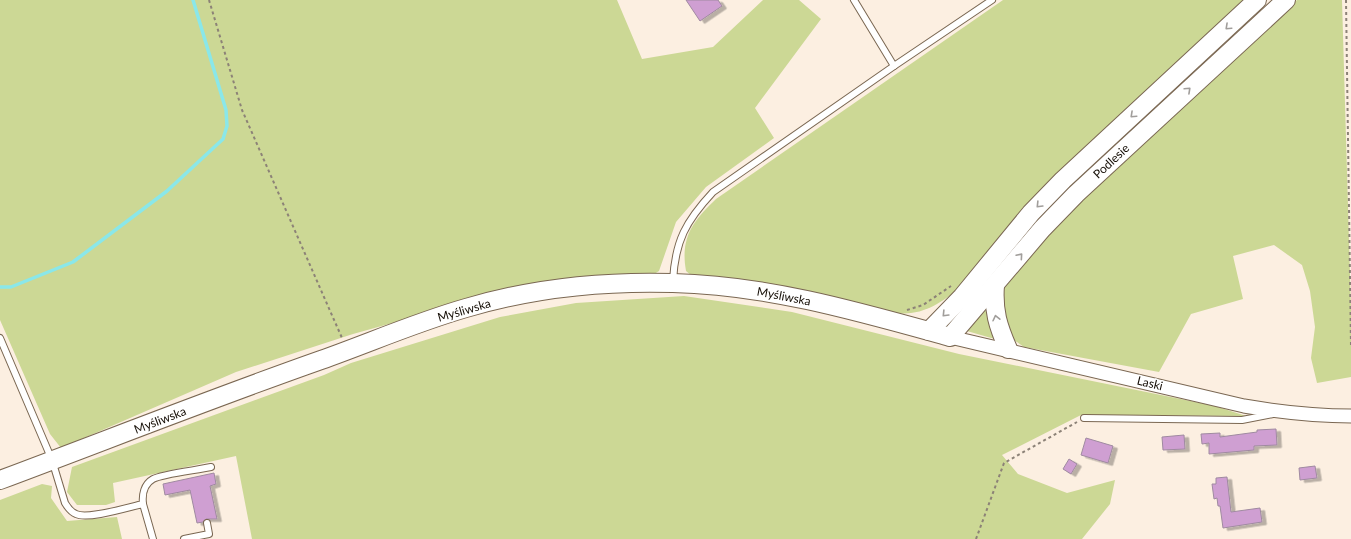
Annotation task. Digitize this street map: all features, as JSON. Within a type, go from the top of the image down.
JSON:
[{"type":"street","name":"Podlesie","points":[[950,337],[969,302],[1031,212],[1062,180],[1256,0]]},
{"type":"street","name":"Podlesie","points":[[929,331],[994,285],[1042,229],[1076,194],[1286,0]]},
{"type":"street","name":"Myśliwska","points":[[0,480],[269,378],[467,308],[548,290],[609,284],[673,283],[725,286],[778,294],[950,337]]},
{"type":"street","points":[[994,285],[994,310],[997,325],[1008,350]]},
{"type":"street","name":"Laski","points":[[950,337],[1244,406],[1282,413],[1322,416],[1351,416]]},
{"type":"lane","points":[[854,0],[894,66]]},
{"type":"lane","points":[[673,283],[676,254],[686,226],[698,208],[713,192],[992,0]]},
{"type":"lane","points":[[0,338],[52,460],[65,503],[69,509],[77,515],[88,516],[143,504]]},
{"type":"lane","points":[[1084,418],[1242,420],[1282,413]]},
{"type":"lane","points":[[153,539],[143,504],[142,497],[145,489],[154,479],[211,467]]},
{"type":"lane","points":[[184,539],[209,534],[207,522]]},
{"type":"path","points":[[209,0],[242,110],[348,350]]},
{"type":"path","points":[[1346,0],[1351,346]]},
{"type":"path","points":[[976,539],[1004,463],[1084,418]]},
{"type":"green space","points":[[0,0],[617,0],[642,59],[713,47],[763,0],[799,0],[821,19],[755,108],[774,138],[706,187],[676,222],[659,271],[651,276],[500,293],[353,334],[236,372],[61,448],[50,434],[0,320]]},
{"type":"green space","points":[[1003,0],[1244,0],[951,295],[932,307],[908,313],[878,312],[692,276],[686,271],[685,248],[690,230],[695,222],[716,199]]},
{"type":"green space","points":[[1297,0],[1342,0],[1351,310],[1351,377],[1317,383],[1311,358],[1315,327],[1310,291],[1302,265],[1274,245],[1233,256],[1243,299],[1191,314],[1159,372],[1024,347],[1016,341],[1006,329],[1004,322],[1002,289],[1035,247],[1132,152]]},
{"type":"green space","points":[[684,296],[792,312],[959,354],[1215,406],[1246,416],[1081,415],[1002,455],[1018,474],[1067,493],[1115,480],[1110,504],[1082,539],[252,539],[236,456],[113,483],[115,502],[106,505],[77,505],[67,492],[72,467],[324,375],[351,363],[500,317],[576,303]]},
{"type":"green space","points":[[984,311],[989,311],[998,340],[967,331]]},
{"type":"green space","points":[[42,484],[52,486],[51,498],[67,521],[117,517],[122,539],[0,539],[0,500]]},
{"type":"building","points":[[686,0],[718,0],[722,6],[700,21]]},
{"type":"building","points":[[1276,429],[1277,445],[1254,446],[1254,450],[1209,454],[1209,443],[1202,444],[1201,434],[1220,433],[1220,437],[1257,432],[1257,430]]},
{"type":"building","points":[[1184,435],[1185,449],[1163,450],[1162,437]]},
{"type":"building","points":[[1086,438],[1113,446],[1108,463],[1081,455]]},
{"type":"building","points":[[1069,459],[1077,464],[1071,474],[1063,469]]},
{"type":"building","points":[[1315,466],[1317,478],[1300,480],[1299,468]]},
{"type":"building","points":[[214,473],[216,484],[210,486],[217,519],[206,519],[203,522],[197,523],[190,490],[165,495],[163,484]]},
{"type":"building","points":[[1227,477],[1231,512],[1260,508],[1262,522],[1223,528],[1220,506],[1218,506],[1217,498],[1214,499],[1212,484],[1216,484],[1216,478]]},
{"type":"waterway","points":[[0,287],[11,287],[73,262],[167,191],[223,139],[227,126],[226,110],[193,0]]}]
